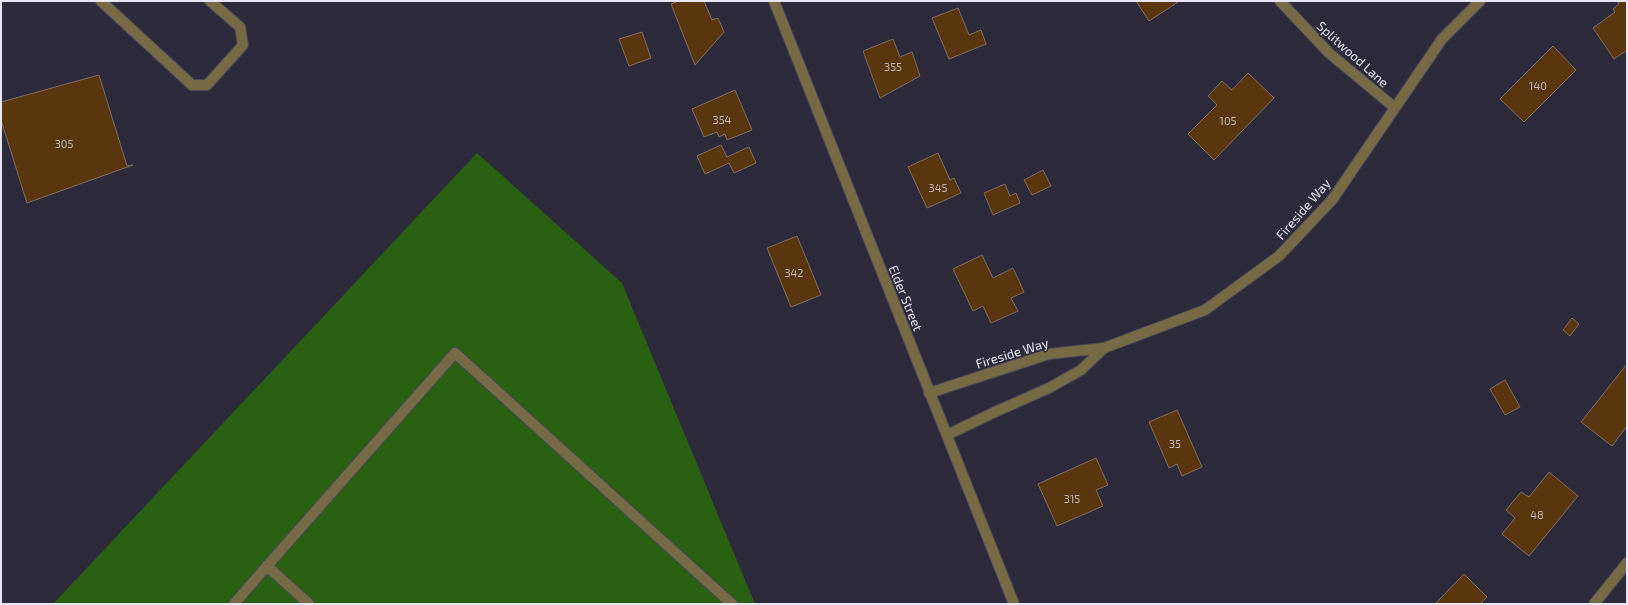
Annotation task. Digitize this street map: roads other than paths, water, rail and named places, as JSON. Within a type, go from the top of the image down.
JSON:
[{"type":"street","points":[[101,1],[192,84],[207,85],[243,45],[240,27],[210,1]]},
{"type":"street","name":"Elder Street","points":[[774,1],[1014,604]]},
{"type":"street","name":"Splitwood Lane","points":[[1280,1],[1329,53],[1394,107]]},
{"type":"street","name":"Fireside Way","points":[[930,392],[1050,354],[1104,348],[1205,310],[1279,256],[1332,200],[1394,107],[1442,39],[1480,1]]},
{"type":"street","name":"Fireside Way","points":[[947,435],[996,411],[1049,388],[1081,370],[1104,348]]},
{"type":"street","points":[[234,604],[455,352],[732,604]]},
{"type":"street","points":[[1594,604],[1627,563]]},
{"type":"street","points":[[268,566],[309,604]]}]
